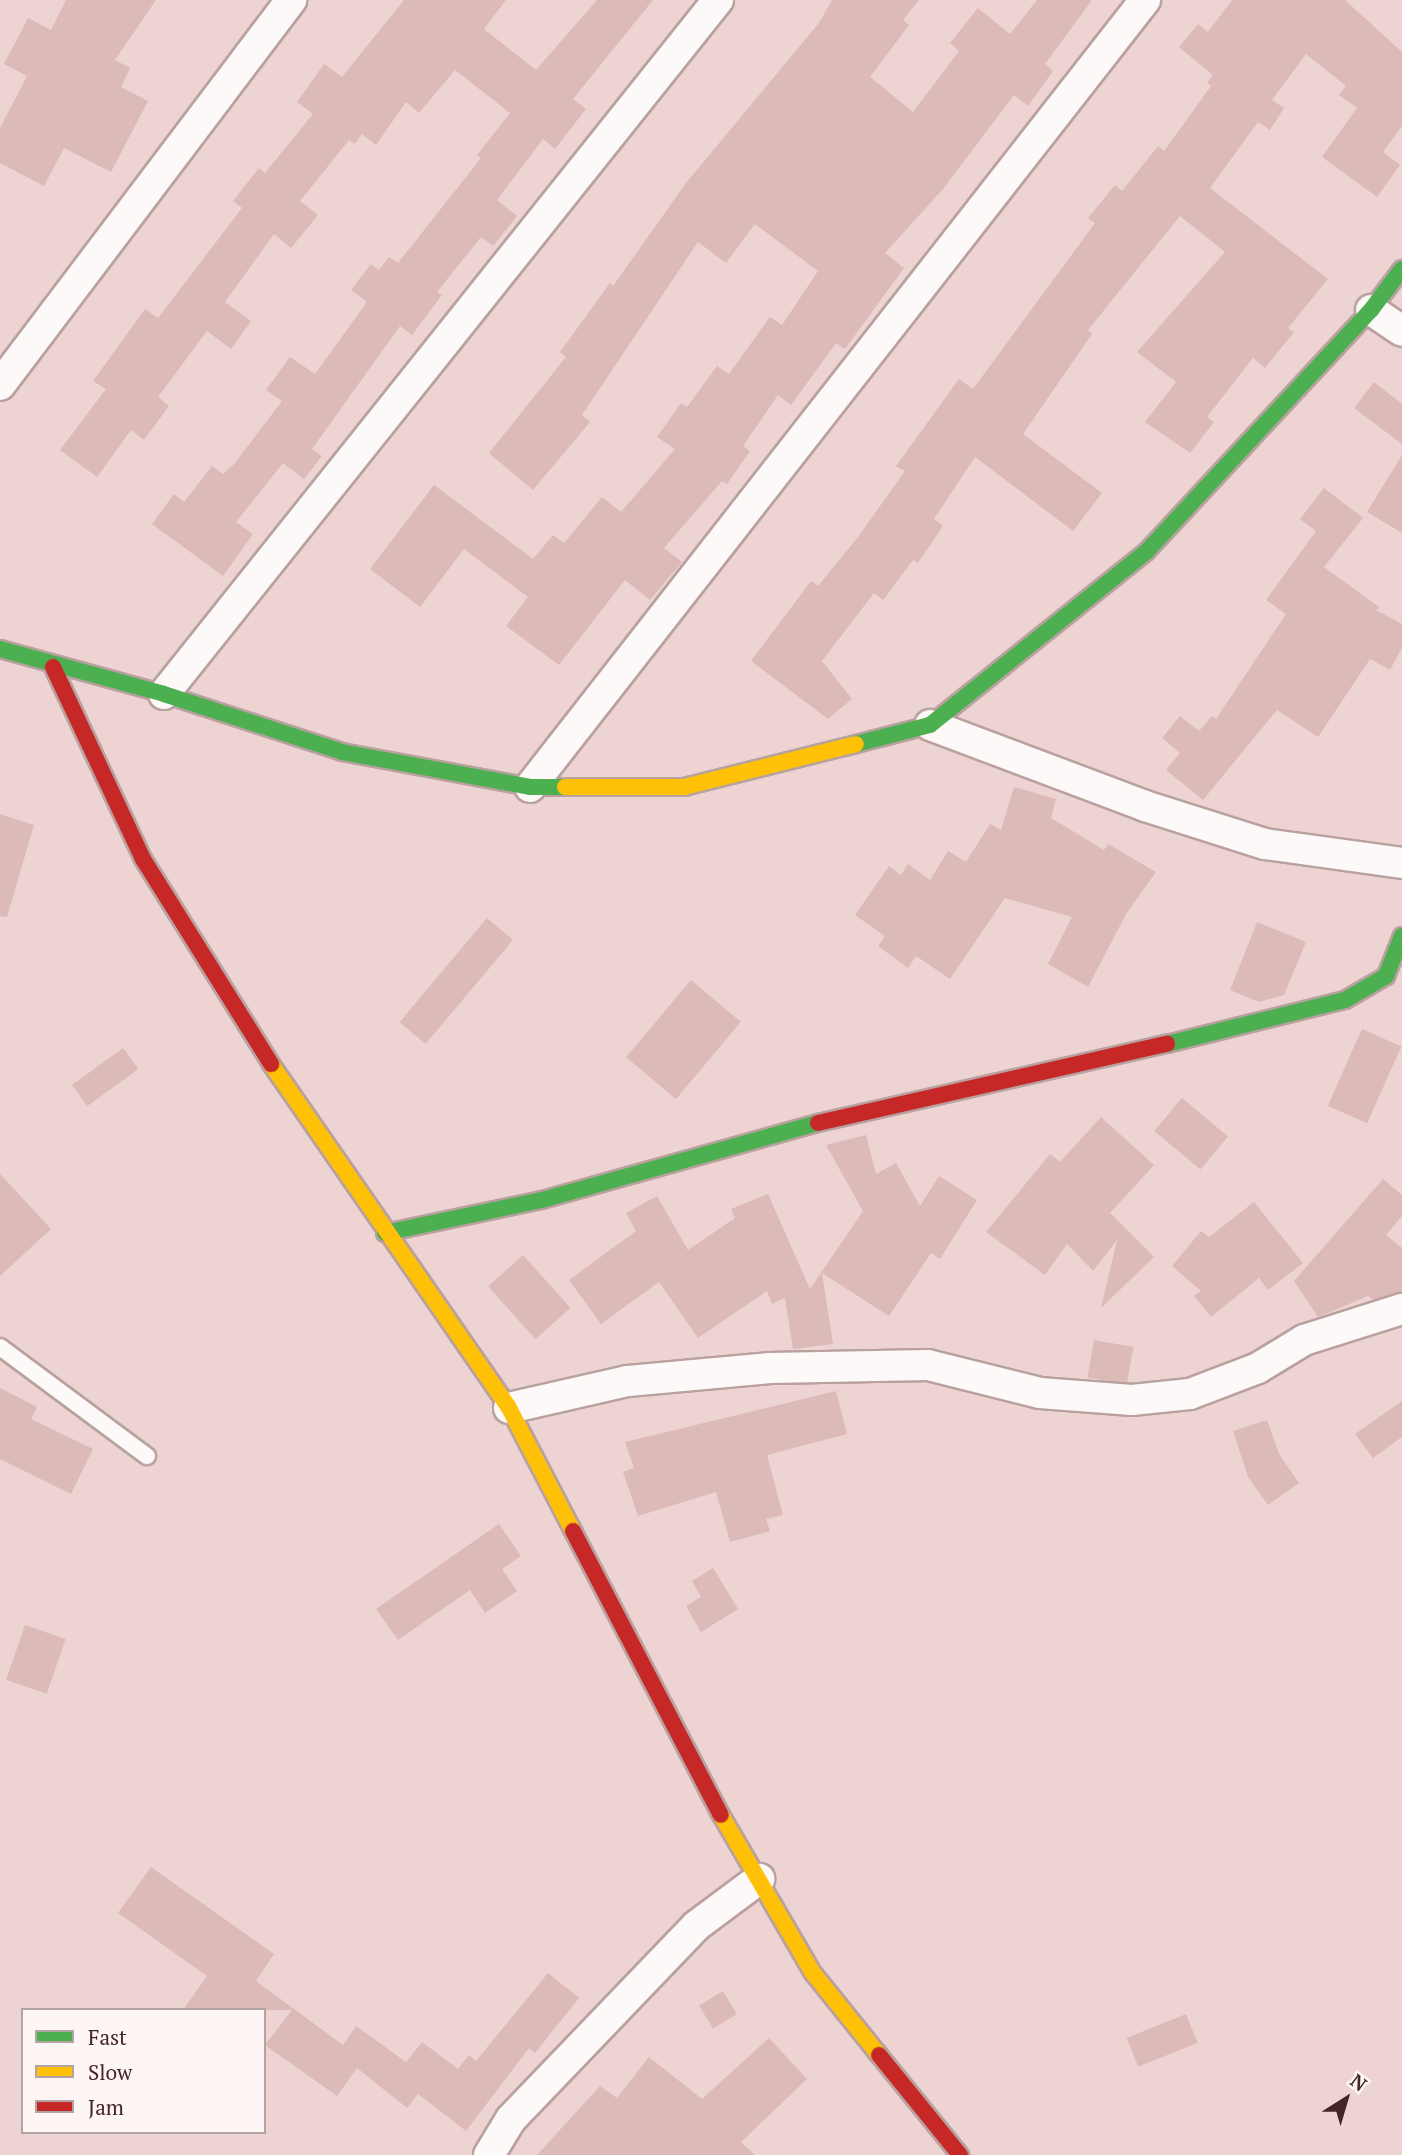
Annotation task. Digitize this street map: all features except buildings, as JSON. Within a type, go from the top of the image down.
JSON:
[{"type":"street","points":[[0,385],[291,0]]},
{"type":"street","points":[[164,694],[718,0]]},
{"type":"street","points":[[530,787],[1144,0]]},
{"type":"street","points":[[0,649],[53,667],[164,694],[342,752],[530,787],[684,787],[930,725],[1147,551],[1371,310],[1402,269]]},
{"type":"street","points":[[1371,310],[1402,331]]},
{"type":"street","points":[[53,667],[143,859],[252,1037],[385,1233],[509,1408],[759,1879],[813,1973],[960,2155]]},
{"type":"street","points":[[930,725],[1145,806],[1265,844],[1402,863]]},
{"type":"street","points":[[385,1233],[542,1200],[849,1114],[1252,1026],[1345,1000],[1386,976],[1402,936]]},
{"type":"street","points":[[509,1408],[628,1381],[783,1368],[928,1365],[1040,1393],[1132,1400],[1190,1394],[1258,1368],[1304,1340],[1402,1309]]},
{"type":"street","points":[[489,2155],[511,2119],[696,1926],[759,1879]]},
{"type":"lane","points":[[0,1347],[147,1456]]},
{"type":"traffic: fast","points":[[856,744],[930,725],[1147,551],[1371,310],[1402,269]]},
{"type":"traffic: fast","points":[[0,649],[164,694],[342,752],[530,787],[565,787]]},
{"type":"traffic: fast","points":[[1167,1044],[1345,1000],[1386,976],[1402,936]]},
{"type":"traffic: fast","points":[[385,1233],[542,1200],[818,1123]]},
{"type":"traffic: slow","points":[[565,787],[684,787],[856,744]]},
{"type":"traffic: slow","points":[[271,1064],[509,1408],[573,1531]]},
{"type":"traffic: slow","points":[[721,1815],[813,1973],[879,2055]]},
{"type":"traffic: jam","points":[[53,667],[143,859],[271,1064]]},
{"type":"traffic: jam","points":[[818,1123],[1167,1044]]},
{"type":"traffic: jam","points":[[573,1531],[721,1815]]},
{"type":"traffic: jam","points":[[879,2055],[960,2155]]}]
